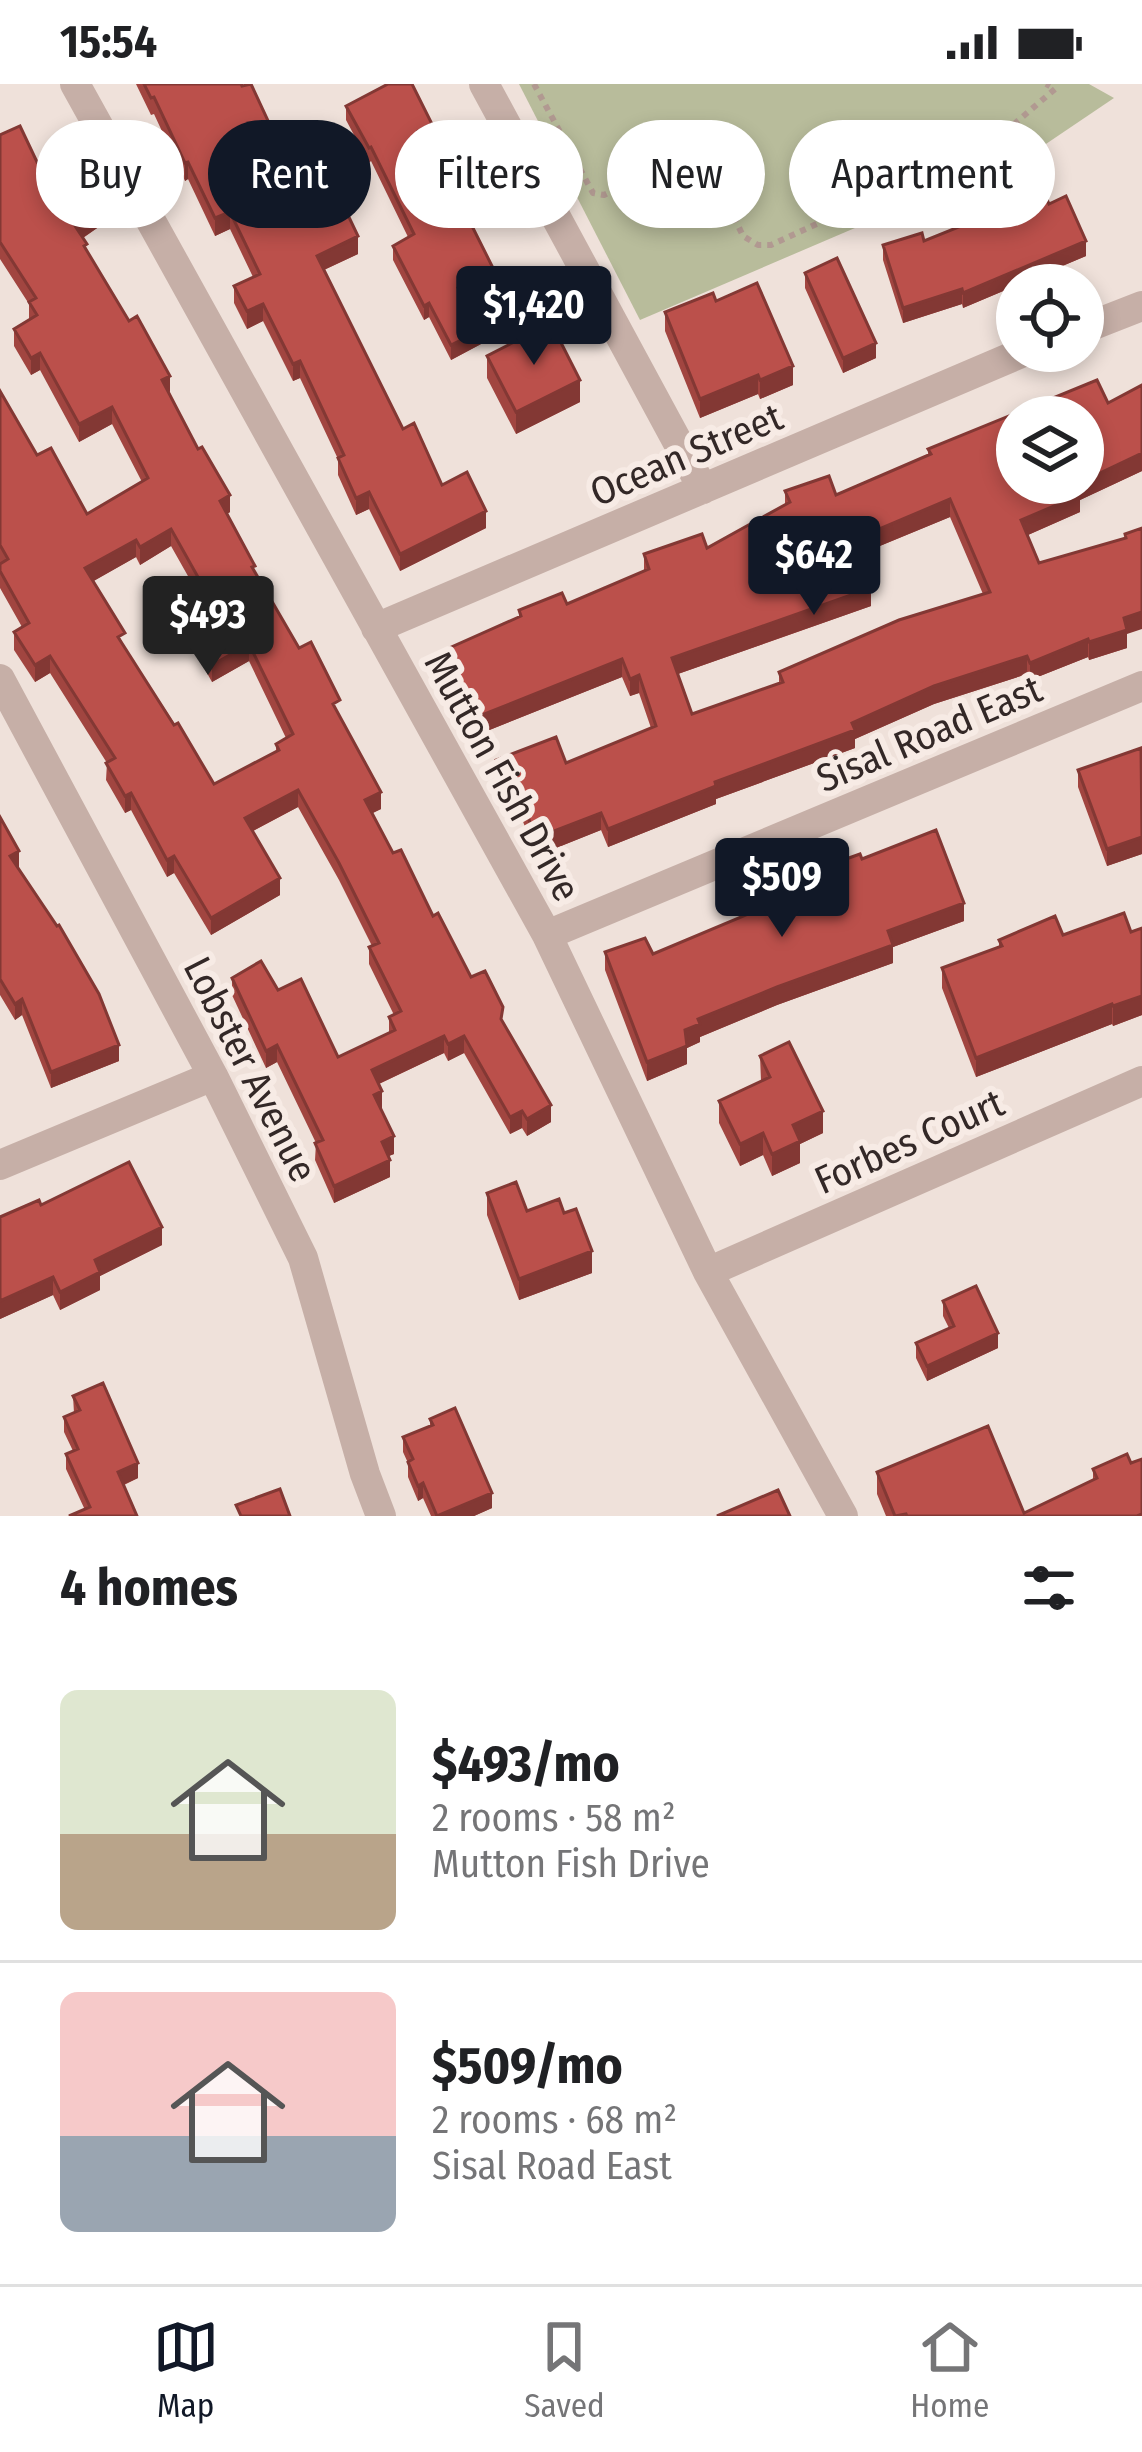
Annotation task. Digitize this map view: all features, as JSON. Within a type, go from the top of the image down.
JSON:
[{"type":"street","name":"Mutton Fish Drive","points":[[74,84],[547,935],[708,1272],[844,1516]]},
{"type":"street","points":[[484,84],[704,489]]},
{"type":"street","points":[[1104,321],[1142,306]]},
{"type":"street","name":"Ocean Street","points":[[376,628],[996,364]]},
{"type":"street","name":"Lobster Avenue","points":[[0,679],[213,1076],[303,1258],[364,1474],[381,1516]]},
{"type":"street","name":"Sisal Road East","points":[[547,935],[1142,686]]},
{"type":"street","points":[[0,1165],[213,1076]]},
{"type":"street","name":"Forbes Court","points":[[708,1272],[1142,1081]]},
{"type":"path","points":[[534,84],[593,193],[604,195],[686,155],[699,154],[708,161],[743,236],[758,245],[771,244],[992,143],[1055,89],[1046,84]]},
{"type":"green space","points":[[519,84],[1089,84],[1114,98],[1055,138],[1055,120],[789,120],[789,228],[855,228],[640,320],[583,209],[583,120],[537,120]]},
{"type":"building","points":[[144,84],[251,84],[268,120],[208,120],[208,203],[184,161],[184,120],[165,120]]},
{"type":"building","points":[[388,84],[412,84],[430,120],[395,120],[395,196],[371,147],[371,120],[354,120],[346,106]]},
{"type":"building","points":[[20,126],[36,160],[36,228],[76,228],[129,321],[137,316],[170,376],[162,380],[198,449],[202,447],[230,495],[220,501],[252,567],[299,648],[311,642],[340,700],[333,704],[381,792],[365,800],[393,853],[401,850],[433,916],[438,913],[471,977],[485,971],[503,1007],[501,1019],[551,1105],[527,1119],[522,1111],[510,1117],[464,1036],[448,1044],[444,1036],[372,1070],[382,1091],[374,1095],[394,1136],[382,1142],[390,1160],[334,1186],[315,1143],[323,1140],[277,1045],[266,1051],[232,978],[261,961],[278,990],[301,979],[338,1057],[395,1030],[389,1017],[401,1011],[369,947],[379,943],[298,790],[245,818],[280,878],[211,918],[174,856],[167,860],[131,793],[125,796],[106,763],[115,758],[50,656],[35,665],[14,632],[29,623],[0,571],[0,564],[8,559],[0,545],[0,391],[37,455],[51,448],[87,514],[148,478],[112,407],[79,424],[40,353],[31,358],[14,329],[37,315],[29,302],[36,298],[0,242],[0,135]],"holes":[[[171,529],[217,611],[190,626],[212,665],[249,644],[293,734],[276,744],[279,750],[214,784],[118,637],[125,633],[85,568],[136,540],[140,547]]]},
{"type":"building","points":[[1066,196],[1086,241],[1032,264],[996,264],[996,279],[903,308],[883,245],[922,233],[924,241],[956,228],[1055,228],[1055,201]]},
{"type":"building","points":[[238,228],[354,228],[358,236],[317,256],[403,429],[414,423],[442,485],[467,472],[486,511],[400,554],[369,492],[356,498],[338,458],[344,455],[300,361],[293,364],[263,304],[247,311],[234,286],[260,274]]},
{"type":"building","points":[[411,228],[473,228],[494,270],[458,288],[481,330],[451,345],[393,246],[414,234]]},
{"type":"building","points":[[837,258],[876,343],[843,358],[805,273]]},
{"type":"building","points":[[757,283],[793,366],[700,399],[665,312],[713,293],[716,301]]},
{"type":"building","points":[[551,323],[580,380],[516,412],[487,356]]},
{"type":"building","points":[[1097,380],[1108,403],[1142,385],[1142,453],[1104,471],[1104,396],[1058,396]]},
{"type":"building","points":[[996,421],[996,504],[1059,504],[1021,520],[1039,563],[1126,538],[1125,534],[1142,528],[1142,612],[1124,618],[1127,630],[1088,639],[1030,663],[1027,656],[934,686],[852,723],[855,730],[715,782],[716,786],[608,829],[601,813],[536,838],[519,793],[510,797],[496,760],[556,737],[566,763],[656,726],[639,675],[630,679],[622,659],[477,717],[447,649],[521,616],[519,610],[562,593],[567,604],[649,569],[644,554],[702,534],[707,548],[790,502],[785,491],[829,476],[836,495],[931,454],[928,449]],"holes":[[[950,499],[990,592],[899,620],[779,672],[783,682],[692,714],[672,658],[871,588],[853,540]]]},
{"type":"building","points":[[1141,748],[1142,837],[1107,849],[1078,770]]},
{"type":"building","points":[[0,817],[19,851],[10,856],[59,925],[99,994],[119,1045],[51,1072],[22,999],[15,1004],[0,979]]},
{"type":"building","points":[[936,830],[964,903],[888,931],[893,945],[698,1019],[700,1024],[685,1030],[687,1046],[647,1062],[605,952],[645,938],[653,954],[746,915],[742,904],[824,876],[821,868],[860,854],[862,859]]},
{"type":"building","points":[[1124,913],[1131,932],[1142,928],[1142,996],[976,1058],[942,968],[1002,946],[999,940],[1055,916],[1063,935]]},
{"type":"building","points":[[789,1042],[823,1111],[793,1125],[800,1141],[772,1154],[763,1133],[740,1144],[719,1101],[770,1077],[760,1056]]},
{"type":"building","points":[[129,1162],[162,1227],[95,1260],[100,1272],[60,1292],[53,1277],[0,1301],[0,1217],[39,1200],[41,1205]]},
{"type":"building","points":[[516,1182],[527,1211],[559,1199],[564,1213],[576,1209],[592,1251],[519,1279],[487,1193]]},
{"type":"building","points":[[976,1286],[998,1333],[927,1366],[916,1343],[954,1326],[943,1301]]},
{"type":"building","points":[[103,1383],[138,1463],[118,1472],[137,1516],[69,1516],[90,1507],[66,1454],[78,1449],[64,1417],[80,1410],[73,1396]]},
{"type":"building","points":[[455,1408],[492,1493],[437,1516],[423,1483],[418,1486],[403,1437],[433,1425],[430,1419]]},
{"type":"building","points":[[988,1426],[1024,1513],[1097,1478],[1093,1469],[1127,1454],[1131,1463],[1142,1459],[1142,1514],[895,1516],[877,1472]]},
{"type":"building","points":[[280,1489],[290,1516],[241,1516],[236,1505]]},
{"type":"building","points":[[778,1490],[790,1516],[717,1516]]}]
